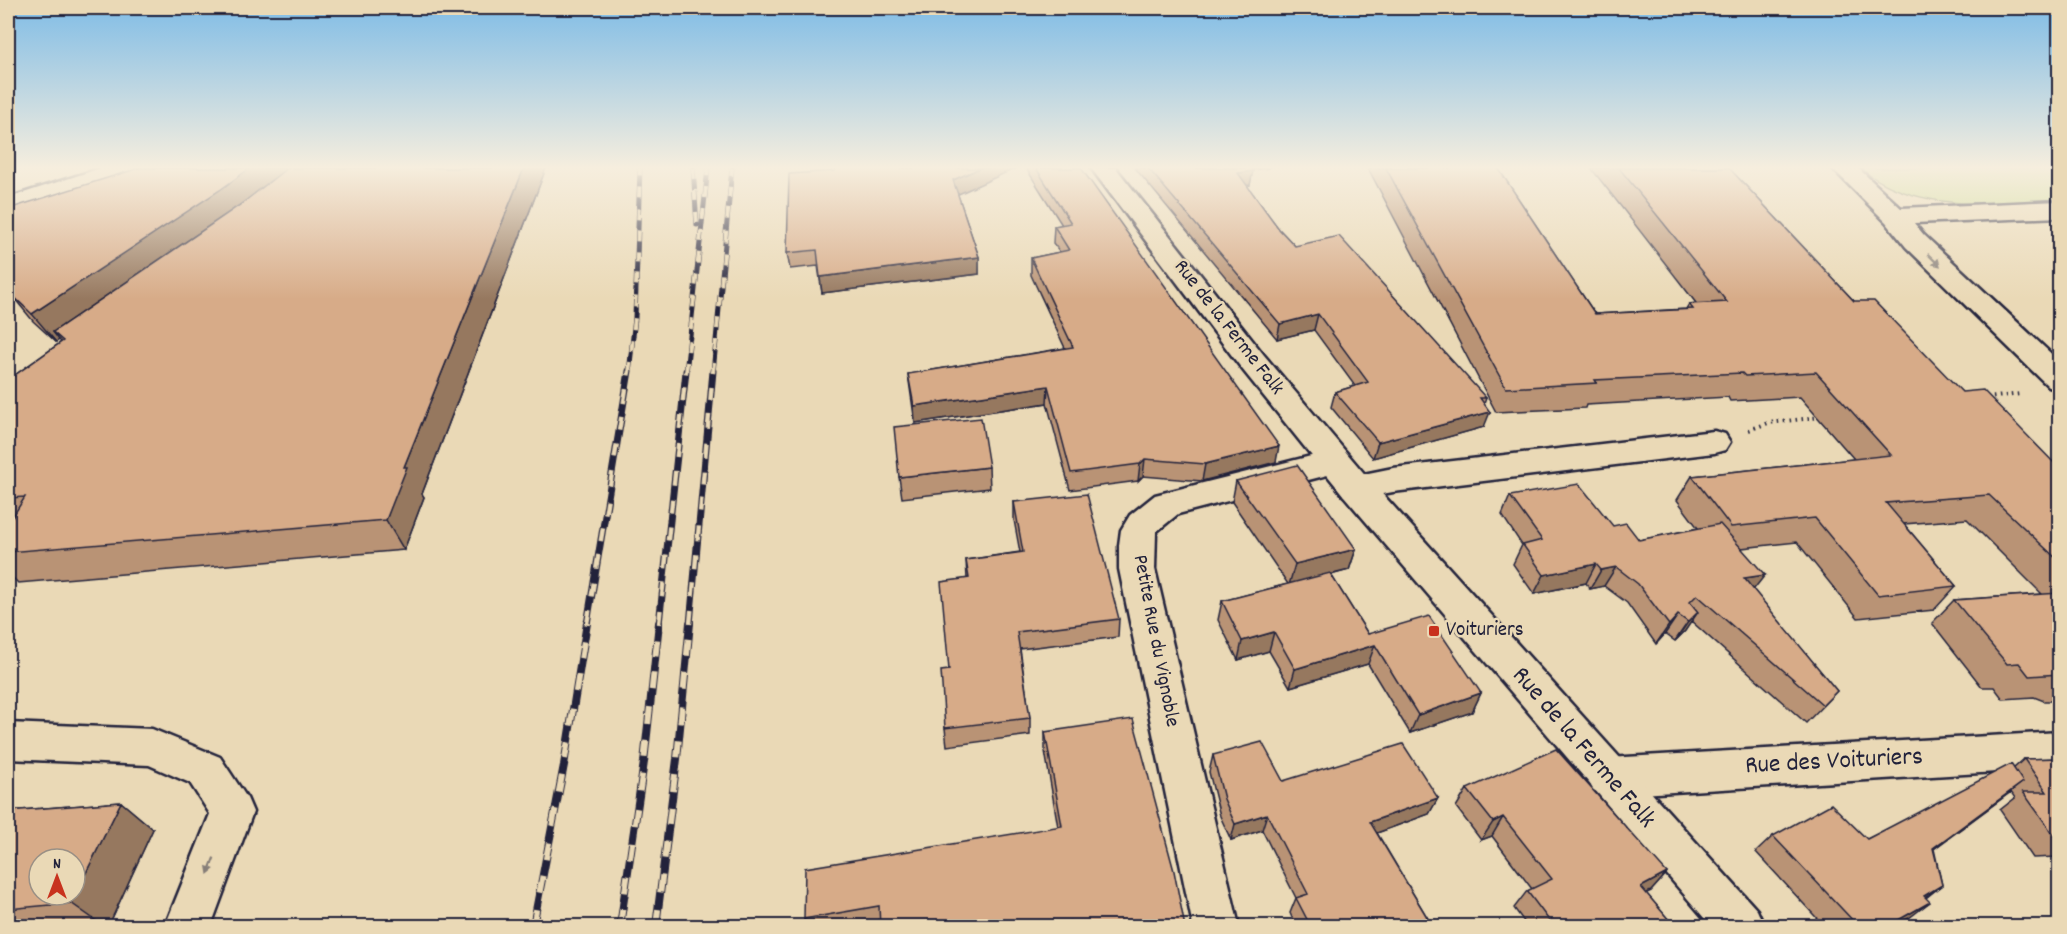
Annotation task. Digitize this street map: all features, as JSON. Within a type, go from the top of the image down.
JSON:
[{"type":"street","name":"Rue de la Ferme Falk","points":[[1137,212],[1253,362],[1346,474],[1741,927]]},
{"type":"street","points":[[1890,212],[1915,241],[2060,381]]},
{"type":"street","points":[[1895,216],[1999,212]]},
{"type":"street","points":[[1346,474],[1405,478],[1714,442]]},
{"type":"street","name":"Petite Rue du Vignoble","points":[[1216,927],[1137,569],[1135,537],[1144,519],[1167,504],[1346,474]]},
{"type":"street","points":[[8,741],[152,747],[205,770],[232,812],[188,927]]},
{"type":"street","name":"Rue des Voituriers","points":[[1608,777],[2060,750]]},
{"type":"path","points":[[1977,399],[2023,394]]},
{"type":"path","points":[[1714,442],[1768,423],[1826,417]]},
{"type":"building","points":[[8,212],[187,212],[32,314],[10,293],[8,287]]},
{"type":"building","points":[[230,212],[507,212],[404,467],[407,467],[386,520],[8,552],[8,524],[25,497],[8,498],[8,380],[63,341],[53,332]]},
{"type":"building","points":[[788,212],[964,212],[979,257],[820,277],[817,250],[787,253]]},
{"type":"building","points":[[1064,212],[1112,212],[1279,446],[1205,464],[1145,459],[1140,464],[1071,473],[1048,386],[914,406],[908,374],[1073,347],[1031,258],[1069,250],[1054,226],[1071,223]]},
{"type":"building","points":[[1185,212],[1266,212],[1295,246],[1339,236],[1486,398],[1480,398],[1490,412],[1378,442],[1335,392],[1368,382],[1318,314],[1280,324]]},
{"type":"building","points":[[1410,212],[1527,212],[1595,314],[1693,309],[1689,304],[1727,302],[1654,212],[1770,212],[1854,301],[1874,301],[1962,392],[1983,390],[2060,469],[2060,562],[1989,495],[1886,503],[1956,586],[1878,595],[1815,518],[1731,527],[1692,476],[1891,455],[1816,372],[1595,380],[1597,383],[1506,388]]},
{"type":"building","points":[[981,418],[989,467],[899,477],[894,427]]},
{"type":"building","points":[[1297,465],[1356,549],[1295,564],[1236,481]]},
{"type":"building","points":[[1579,484],[1613,526],[1626,523],[1639,540],[1720,524],[1765,575],[1744,578],[1837,691],[1823,705],[1697,595],[1690,602],[1698,612],[1688,622],[1678,615],[1669,625],[1638,584],[1616,567],[1601,570],[1596,564],[1544,575],[1523,545],[1542,540],[1510,496]]},
{"type":"building","points":[[1087,494],[1119,619],[1017,632],[1030,718],[945,728],[941,671],[949,670],[941,582],[969,578],[966,560],[1023,552],[1014,502]]},
{"type":"building","points":[[1330,573],[1368,634],[1429,616],[1481,693],[1418,715],[1375,645],[1295,669],[1274,632],[1242,641],[1222,601]]},
{"type":"building","points":[[2060,593],[2060,674],[2029,676],[2019,663],[2007,664],[1954,600]]},
{"type":"building","points":[[1133,719],[1174,871],[1185,927],[1071,927],[1070,921],[1035,927],[880,927],[879,906],[804,919],[805,868],[1062,826],[1045,732]]},
{"type":"building","points":[[1262,742],[1283,781],[1403,744],[1438,798],[1370,822],[1433,927],[1311,927],[1296,898],[1308,894],[1267,814],[1235,824],[1224,799],[1213,755]]},
{"type":"building","points":[[1556,749],[1667,873],[1641,887],[1675,927],[1554,927],[1527,891],[1552,879],[1503,817],[1493,822],[1467,789]]},
{"type":"building","points":[[2060,758],[2060,841],[2058,841],[2023,792],[2047,792],[2024,759]]},
{"type":"building","points":[[2011,764],[2023,782],[1933,848],[1942,885],[1924,896],[1930,902],[1886,927],[1859,927],[1773,836],[1831,804],[1867,839]]},
{"type":"building","points":[[121,802],[87,871],[87,847],[27,847],[27,907],[29,907],[8,909],[8,811]]},
{"type":"railway","points":[[629,373],[635,318],[639,212]]},
{"type":"railway","points":[[696,212],[697,225]]},
{"type":"railway","points":[[686,373],[703,212]]},
{"type":"railway","points":[[713,373],[728,212]]},
{"type":"railway","points":[[587,624],[629,371]]},
{"type":"railway","points":[[659,624],[686,371]]},
{"type":"railway","points":[[690,624],[713,371]]},
{"type":"railway","points":[[533,926],[564,765],[587,623]]},
{"type":"railway","points":[[620,926],[644,762],[659,623]]},
{"type":"railway","points":[[656,926],[677,759],[690,623]]},
{"type":"place","name":"Voituriers","points":[[1434,631]]}]
